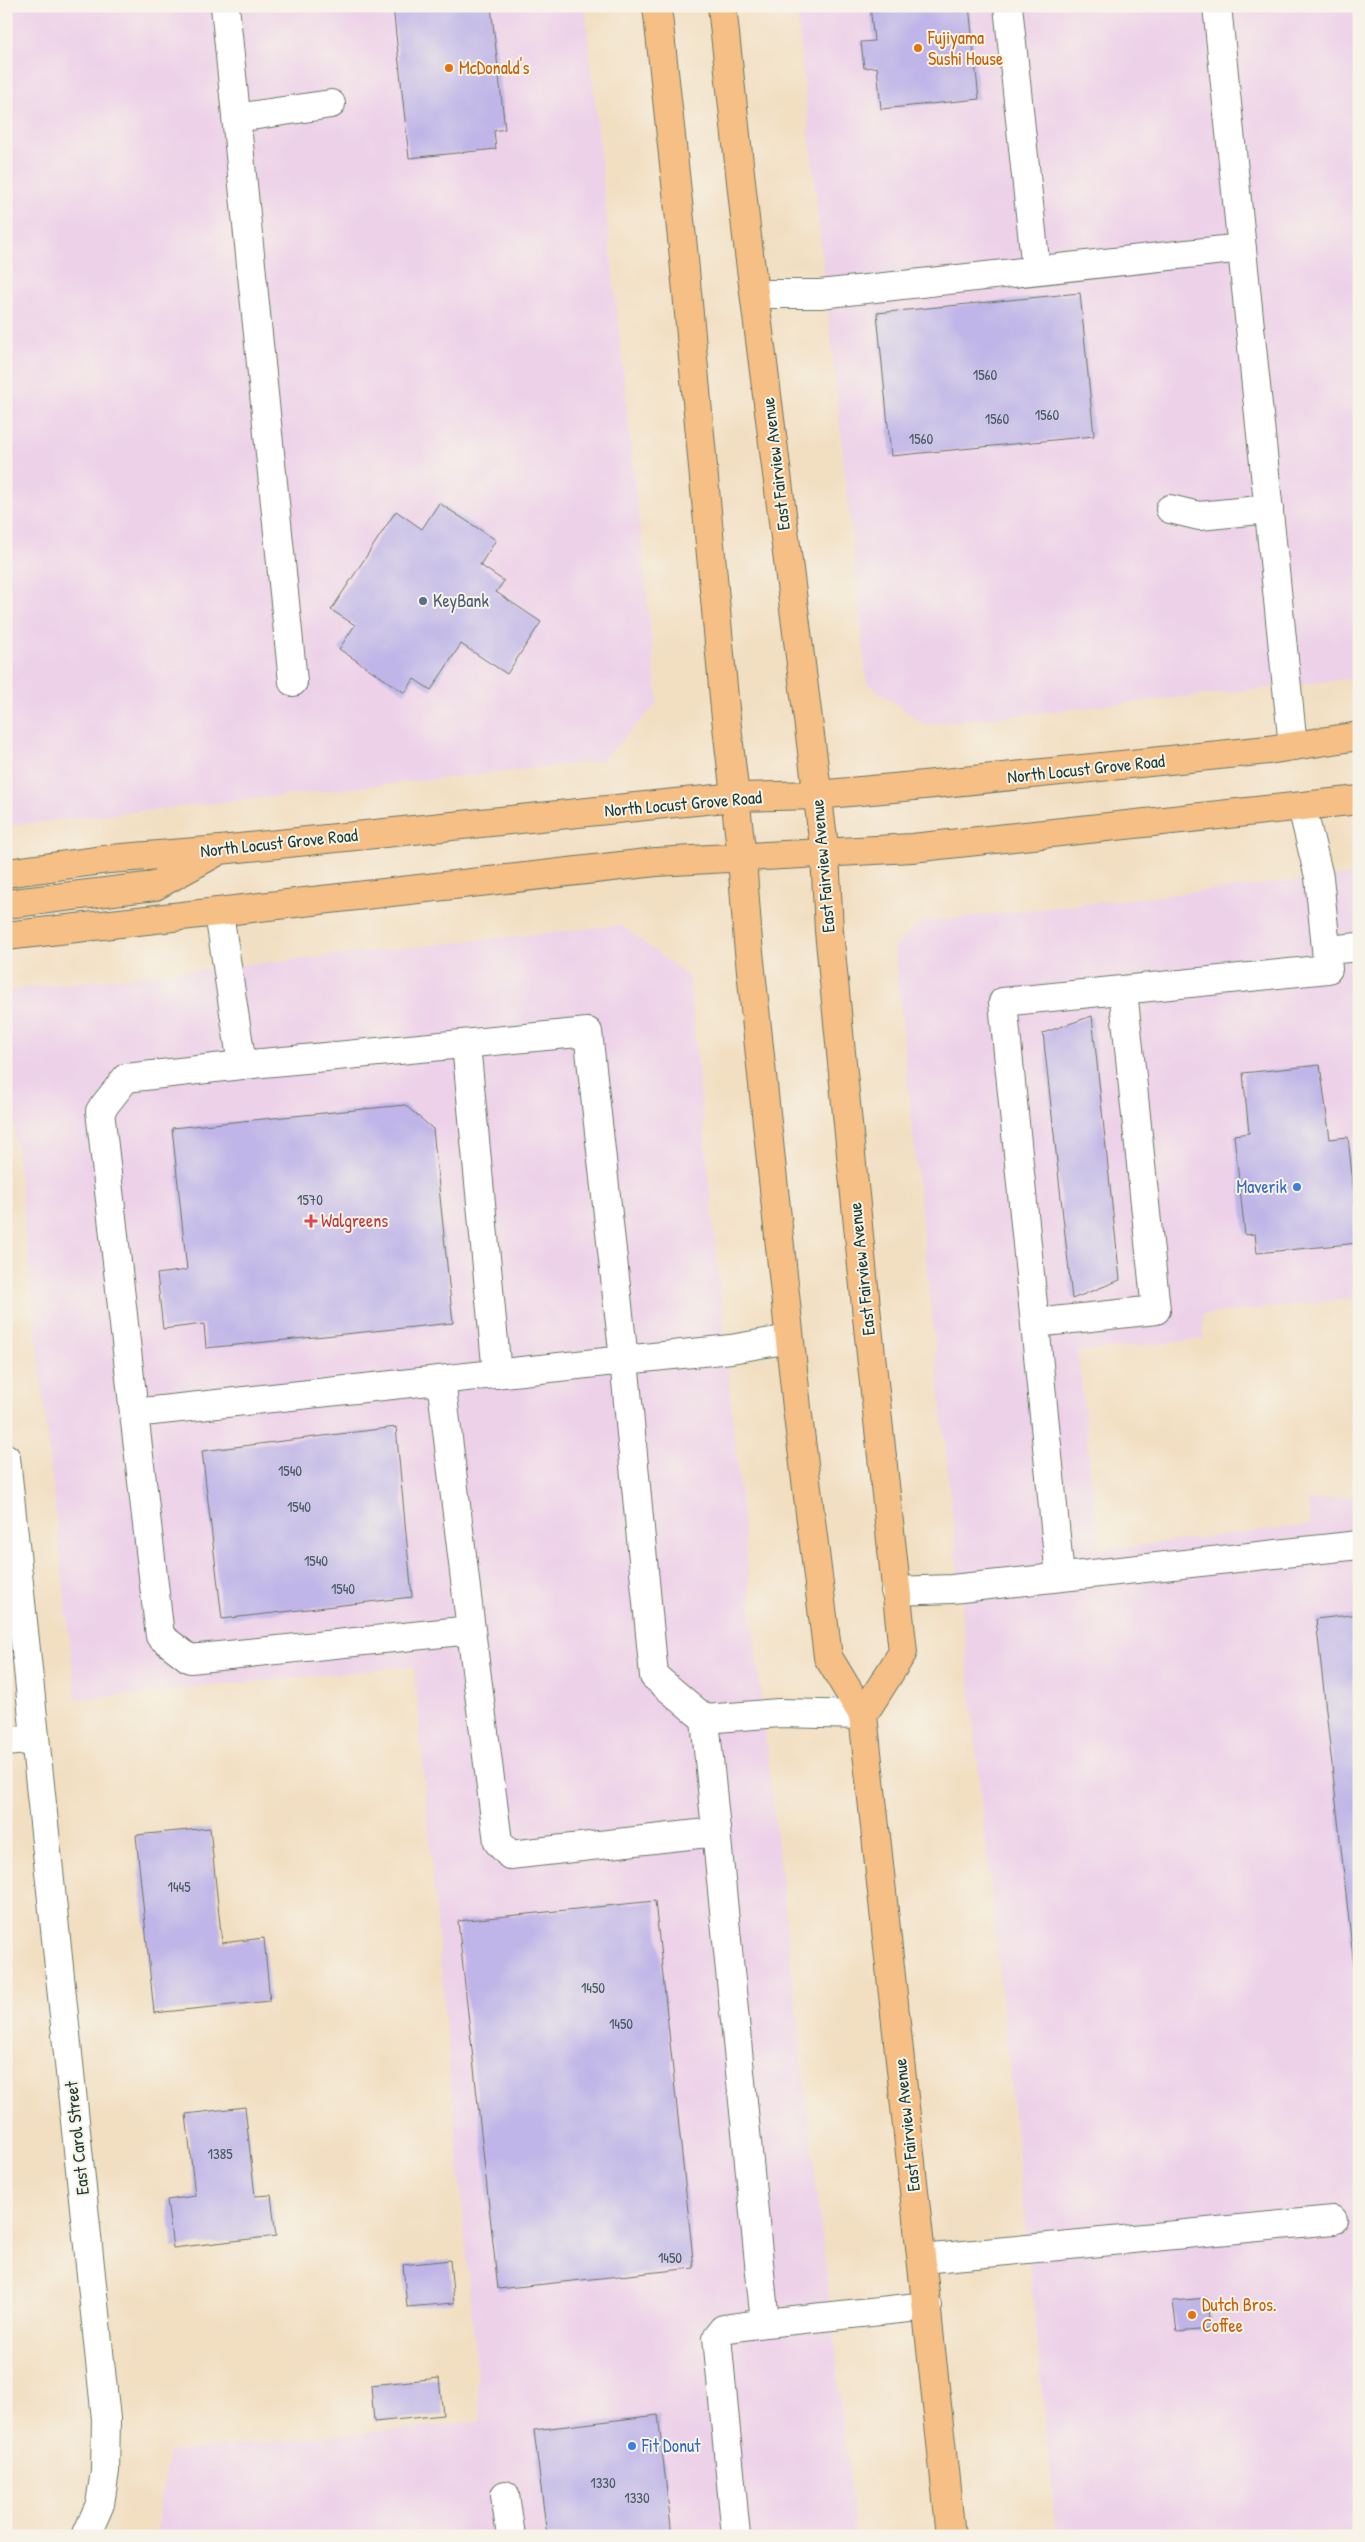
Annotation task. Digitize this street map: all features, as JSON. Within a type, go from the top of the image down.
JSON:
[{"type":"main road","name":"East Fairview Avenue","points":[[656,6],[683,248],[725,709],[736,798],[748,942],[789,1339],[828,1657],[863,1715],[952,2536]]},
{"type":"main road","name":"East Fairview Avenue","points":[[722,6],[755,294],[825,854],[829,931],[903,1652],[863,1715]]},
{"type":"main road","name":"North Locust Grove Road","points":[[6,873],[110,859],[220,850],[736,798],[817,795],[1293,746],[1359,736]]},
{"type":"main road","points":[[6,936],[656,862],[912,848],[1359,800]]},
{"type":"main road","points":[[6,904],[155,886],[220,850]]},
{"type":"street","points":[[225,6],[293,682]]},
{"type":"street","points":[[1008,6],[1036,270]]},
{"type":"street","points":[[1217,6],[1293,746]]},
{"type":"street","points":[[236,118],[331,104]]},
{"type":"street","points":[[755,294],[820,294],[1242,248]]},
{"type":"street","points":[[1170,509],[1199,516],[1269,510]]},
{"type":"street","points":[[1060,1577],[1003,1002],[1328,969],[1319,877],[1302,807]]},
{"type":"street","points":[[219,913],[242,1065]]},
{"type":"street","points":[[1327,950],[1359,947]]},
{"type":"street","points":[[1035,1324],[1156,1310],[1123,990]]},
{"type":"street","points":[[470,1630],[190,1659],[160,1636],[100,1111],[126,1078],[588,1032],[624,1360],[654,1676],[705,1719],[765,2323]]},
{"type":"street","points":[[466,1044],[497,1374]]},
{"type":"street","points":[[134,1413],[731,1349],[789,1339]]},
{"type":"street","points":[[442,1380],[470,1630],[498,1842],[510,1855],[716,1832]]},
{"type":"street","name":"East Carol Street","points":[[6,1458],[106,2419],[105,2470],[101,2496],[86,2536]]},
{"type":"street","points":[[896,1591],[952,1589],[1359,1545]]},
{"type":"street","points":[[705,1719],[779,1713],[863,1715]]},
{"type":"street","points":[[6,1742],[35,1739]]},
{"type":"street","points":[[922,2260],[1333,2220]]},
{"type":"street","points":[[736,2536],[717,2337],[723,2329],[928,2306]]},
{"type":"street","points":[[505,2495],[511,2536]]},
{"type":"shaded area","points":[[6,6],[585,6],[658,702],[602,761],[6,826]]},
{"type":"shaded area","points":[[796,6],[1359,6],[1359,678],[925,725],[867,683]]},
{"type":"shaded area","points":[[1359,874],[1359,1298],[1202,1315],[1204,1339],[1078,1352],[1099,1550],[1310,1525],[1308,1501],[1359,1495],[1359,2536],[1057,2536],[894,948],[921,922]]},
{"type":"shaded area","points":[[621,925],[689,977],[754,1634],[856,2536],[155,2536],[169,2452],[481,2421],[414,1666],[76,1700],[6,1052],[6,990]]},
{"type":"building","name":"McDonald's","points":[[393,6],[491,6],[505,129],[494,131],[496,149],[409,158]]},
{"type":"building","points":[[870,6],[969,6],[979,99],[881,109],[877,67],[864,68],[861,42],[874,41]]},
{"type":"building","points":[[1080,293],[1094,436],[891,456],[877,313]]},
{"type":"building","name":"KeyBank","points":[[439,503],[496,540],[480,565],[504,581],[496,592],[541,622],[507,674],[461,644],[431,690],[414,679],[405,693],[339,649],[355,625],[331,610],[396,511],[422,529]]},
{"type":"building","points":[[1092,1016],[1120,1280],[1072,1299],[1043,1033]]},
{"type":"building","name":"Maverik","points":[[1320,1065],[1330,1139],[1348,1137],[1359,1243],[1257,1253],[1255,1234],[1245,1235],[1234,1135],[1249,1133],[1243,1073]]},
{"type":"building","name":"Walgreens","points":[[405,1105],[433,1129],[453,1323],[206,1348],[204,1324],[163,1329],[157,1274],[187,1270],[172,1128]]},
{"type":"building","points":[[396,1427],[412,1597],[222,1619],[202,1451]]},
{"type":"building","points":[[1359,1614],[1359,1994],[1357,1994],[1316,1619]]},
{"type":"building","points":[[210,1828],[222,1943],[264,1938],[270,2001],[154,2013],[136,1835]]},
{"type":"building","points":[[655,1901],[694,2268],[498,2289],[458,1921]]},
{"type":"building","points":[[245,2107],[255,2196],[271,2195],[276,2236],[173,2248],[167,2200],[195,2196],[186,2114]]},
{"type":"building","points":[[450,2260],[454,2303],[407,2307],[403,2265]]},
{"type":"building","name":"Dutch Bros. Coffee","points":[[1207,2298],[1210,2329],[1177,2332],[1173,2301]]},
{"type":"building","points":[[439,2378],[443,2415],[374,2422],[371,2385]]},
{"type":"building","points":[[658,2415],[672,2536],[547,2536],[534,2430]]},
{"type":"place","name":"Fujiyama Sushi House","points":[[918,48]]},
{"type":"place","name":"McDonald's","points":[[449,68]]},
{"type":"place","name":"KeyBank","points":[[423,601]]},
{"type":"place","name":"Maverik","points":[[1297,1187]]},
{"type":"place","name":"Walgreens","points":[[311,1221]]},
{"type":"place","name":"Dutch Bros. Coffee","points":[[1192,2315]]},
{"type":"place","name":"Fit Donut","points":[[632,2446]]}]
